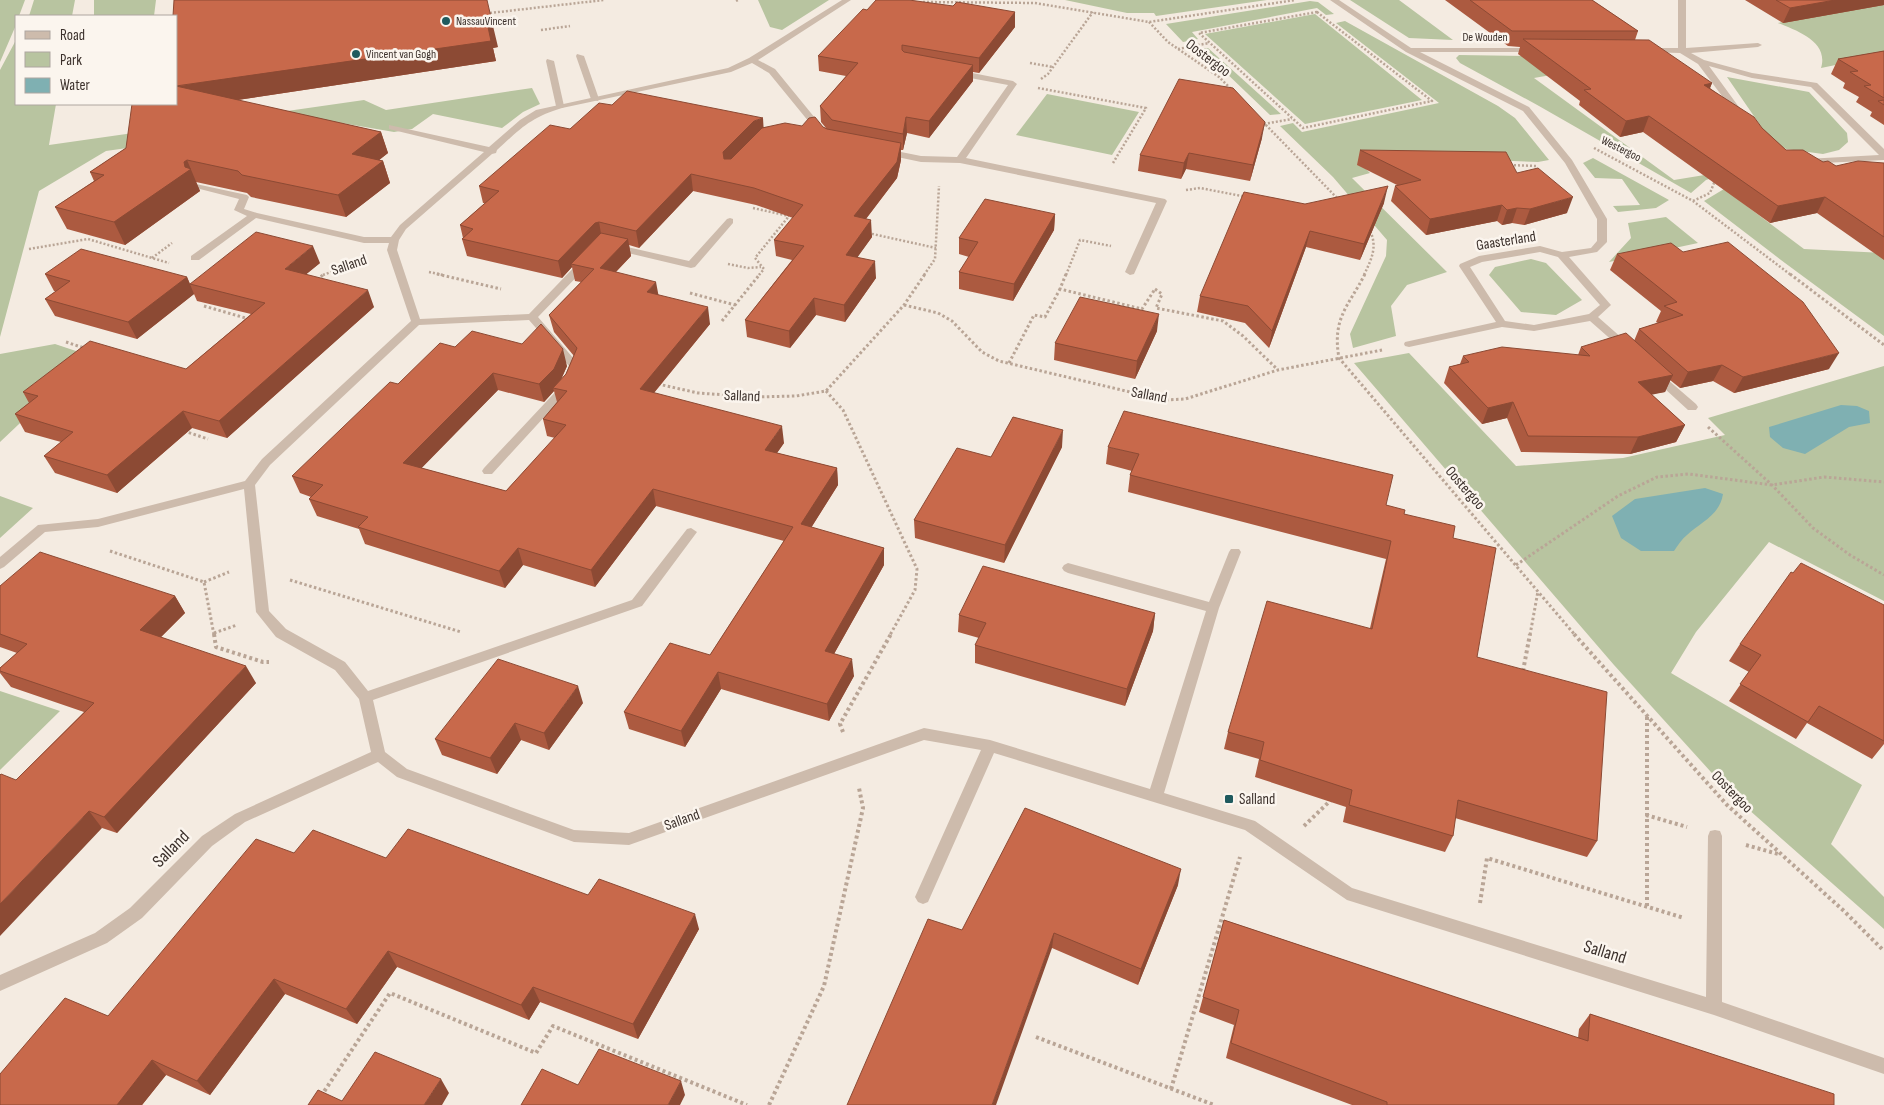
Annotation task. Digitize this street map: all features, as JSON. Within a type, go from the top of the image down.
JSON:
[{"type":"street","points":[[416,322],[400,274],[393,245],[403,228],[493,151],[523,122],[539,112],[560,106],[730,70],[752,60],[846,0]]},
{"type":"street","points":[[1334,0],[1409,50],[1526,109],[1552,138]]},
{"type":"street","points":[[1682,0],[1682,50]]},
{"type":"street","points":[[1643,50],[1682,50],[1758,45]]},
{"type":"street","name":"De Wouden","points":[[1409,50],[1545,50]]},
{"type":"street","points":[[1682,50],[1701,62],[1752,75],[1814,85],[1884,156]]},
{"type":"street","points":[[580,56],[595,99]]},
{"type":"street","points":[[752,60],[772,71],[815,129],[829,140]]},
{"type":"street","points":[[550,61],[560,106]]},
{"type":"street","points":[[1701,62],[1747,125]]},
{"type":"street","points":[[946,71],[1013,84],[960,160]]},
{"type":"street","points":[[392,127],[493,151]]},
{"type":"street","name":"Gaasterland","points":[[1502,324],[1464,266],[1479,258],[1540,249],[1562,255],[1594,250],[1602,242],[1602,219],[1570,162],[1552,138]]},
{"type":"street","points":[[875,150],[920,159],[960,160],[1162,201],[1130,272]]},
{"type":"street","points":[[1792,162],[1884,156]]},
{"type":"street","points":[[199,186],[244,197],[239,210],[254,215]]},
{"type":"street","points":[[195,258],[254,215]]},
{"type":"street","name":"Salland","points":[[254,215],[393,245]]},
{"type":"street","points":[[0,564],[42,528],[98,523],[249,484],[266,462],[416,322],[532,317],[598,248],[691,265],[730,220]]},
{"type":"street","points":[[1409,344],[1502,324],[1534,328],[1592,317],[1606,305],[1562,255]]},
{"type":"street","points":[[488,471],[565,388],[575,366],[532,317]]},
{"type":"street","points":[[1592,317],[1634,355]]},
{"type":"street","points":[[1649,368],[1692,407]]},
{"type":"street","points":[[249,484],[263,612],[281,633],[340,666],[365,696],[379,755]]},
{"type":"street","points":[[365,696],[637,603],[691,532]]},
{"type":"street","points":[[1155,797],[1213,608],[1235,552]]},
{"type":"street","points":[[1068,568],[1213,608]]},
{"type":"street","name":"Salland","points":[[0,983],[101,938],[136,913],[207,841],[240,818],[379,755],[402,773],[574,836],[629,840],[924,734],[990,746],[1250,825],[1347,892],[1714,1007],[1884,1066]]},
{"type":"street","points":[[923,897],[990,746]]},
{"type":"street","points":[[1714,1007],[1713,927],[1716,836]]},
{"type":"path","points":[[490,13],[535,10],[604,0]]},
{"type":"path","points":[[921,2],[1011,1],[1064,6],[1148,22],[1295,0]]},
{"type":"path","points":[[961,9],[967,2]]},
{"type":"path","points":[[1048,74],[1092,12]]},
{"type":"path","points":[[1317,12],[1432,101],[1303,128],[1292,119],[1199,33],[1317,12]]},
{"type":"path","name":"Oostergoo","points":[[1148,22],[1168,42],[1219,77],[1232,90]]},
{"type":"path","points":[[541,30],[570,26]]},
{"type":"path","points":[[1178,49],[1210,43]]},
{"type":"path","points":[[1013,84],[1146,108],[1098,187]]},
{"type":"path","points":[[1258,117],[1344,205]]},
{"type":"path","points":[[1264,124],[1292,119]]},
{"type":"path","name":"Westergoo","points":[[1552,138],[1598,149],[1693,201],[1884,346]]},
{"type":"path","name":"Salland","points":[[650,382],[698,393],[754,397],[796,396],[826,391],[904,305],[935,259],[940,160]]},
{"type":"path","points":[[1503,165],[1542,166],[1570,162]]},
{"type":"path","points":[[1693,201],[1710,193],[1714,183],[1723,181]]},
{"type":"path","points":[[1162,201],[1170,194],[1180,190],[1200,188],[1249,198]]},
{"type":"path","points":[[1330,201],[1338,199]]},
{"type":"path","points":[[722,322],[764,269],[755,258],[789,216],[745,206]]},
{"type":"path","points":[[1339,358],[1335,339],[1339,321],[1376,252],[1373,235],[1367,229]]},
{"type":"path","points":[[862,232],[936,248]]},
{"type":"path","points":[[29,249],[88,239],[174,266]]},
{"type":"path","name":"Salland","points":[[316,280],[324,274],[393,245]]},
{"type":"path","points":[[400,274],[421,270],[548,300]]},
{"type":"path","points":[[1130,272],[1162,294],[1156,308],[1224,321],[1243,336],[1278,370]]},
{"type":"path","points":[[1009,363],[1034,315],[1045,317],[1060,289]]},
{"type":"path","name":"Salland","points":[[904,305],[938,313],[952,320],[982,352],[1009,363],[1164,400],[1185,398],[1278,370],[1409,344]]},
{"type":"path","points":[[204,306],[253,320]]},
{"type":"path","points":[[66,342],[85,348]]},
{"type":"path","name":"Oostergoo","points":[[1339,358],[1538,591],[1727,805],[1844,911],[1884,951]]},
{"type":"path","points":[[1692,407],[1697,417],[1772,485],[1813,528],[1850,555],[1884,576]]},
{"type":"path","points":[[180,429],[208,439]]},
{"type":"path","points":[[1516,565],[1618,496],[1658,477],[1689,474],[1772,485],[1824,477],[1884,482]]},
{"type":"path","points":[[76,525],[76,539],[204,582],[216,647],[263,662],[272,662]]},
{"type":"path","points":[[259,571],[509,647]]},
{"type":"path","points":[[1516,674],[1524,671],[1538,591]]},
{"type":"path","points":[[1647,716],[1647,906]]},
{"type":"path","points":[[1283,848],[1334,796]]},
{"type":"path","points":[[1171,1089],[1250,825]]},
{"type":"path","points":[[1475,933],[1487,858],[1713,927]]},
{"type":"path","points":[[315,1105],[390,993],[536,1053],[553,1026],[747,1105]]},
{"type":"path","points":[[1036,1037],[1214,1105]]},
{"type":"green space","points":[[0,0],[25,0],[19,15],[15,15],[15,27],[0,62]]},
{"type":"green space","points":[[34,0],[75,0],[72,15],[29,15]]},
{"type":"green space","points":[[94,0],[156,0],[154,15],[94,15]]},
{"type":"green space","points":[[758,0],[829,0],[782,30],[770,27]]},
{"type":"green space","points":[[1065,0],[1267,0],[1156,16],[1154,13],[1127,13]]},
{"type":"green space","points":[[1350,0],[1399,0],[1453,40],[1409,38]]},
{"type":"green space","points":[[1884,0],[1884,55],[1821,68],[1822,59],[1816,44],[1803,34],[1778,23]]},
{"type":"green space","points":[[1310,1],[1318,2],[1334,14],[1326,15],[1317,8],[1192,32],[1198,39],[1183,42],[1166,24]]},
{"type":"green space","points":[[1315,14],[1422,100],[1305,124],[1205,34]]},
{"type":"green space","points":[[1345,21],[1498,106],[1515,118],[1549,160],[1538,162],[1436,158],[1366,169],[1370,173],[1352,178],[1447,272],[1407,285],[1391,306],[1396,336],[1353,348],[1350,334],[1386,256],[1387,240],[1333,177],[1280,126],[1293,123],[1302,132],[1439,103],[1336,23]]},
{"type":"green space","points":[[15,42],[15,105],[56,105],[49,145],[364,100],[386,110],[532,88],[540,104],[523,112],[502,128],[433,114],[412,129],[394,132],[324,120],[106,151],[39,191],[0,337],[0,70]]},
{"type":"green space","points":[[1208,48],[1281,114],[1270,115],[1222,69],[1195,50]]},
{"type":"green space","points":[[1459,55],[1648,58],[1534,78],[1674,180],[1735,170],[1706,180],[1691,193],[1460,63],[1456,58]]},
{"type":"green space","points":[[1727,77],[1809,92],[1847,133],[1848,142],[1839,150],[1823,154],[1786,149],[1769,138]]},
{"type":"green space","points":[[1047,94],[1139,112],[1112,155],[1016,135]]},
{"type":"green space","points":[[1593,158],[1669,200],[1656,208],[1618,212],[1613,206],[1640,205],[1622,179],[1595,178],[1583,163]]},
{"type":"green space","points":[[1724,189],[1804,249],[1884,253],[1884,336],[1704,201]]},
{"type":"green space","points":[[1666,217],[1698,243],[1609,262],[1631,238],[1628,223]]},
{"type":"green space","points":[[1531,259],[1546,263],[1582,300],[1556,315],[1521,312],[1489,275],[1495,267]]},
{"type":"green space","points":[[55,344],[91,356],[0,442],[0,354]]},
{"type":"green space","points":[[1409,353],[1516,466],[1623,458],[1725,435],[1708,418],[1884,366],[1884,601],[1769,542],[1696,632],[1671,673],[1862,785],[1831,844],[1884,897],[1884,929],[1730,793],[1614,665],[1354,363]]},
{"type":"green space","points":[[0,496],[33,508],[0,538]]},
{"type":"green space","points":[[0,691],[60,711],[0,770]]},
{"type":"water","points":[[1841,405],[1857,406],[1869,411],[1870,423],[1849,427],[1805,454],[1783,448],[1770,437],[1769,427]]},
{"type":"water","points":[[1705,488],[1723,494],[1721,501],[1714,513],[1685,537],[1674,551],[1641,551],[1621,538],[1612,516],[1635,499]]},
{"type":"building","points":[[174,0],[487,0],[493,26],[488,27],[491,41],[178,86],[178,15],[173,15]]},
{"type":"building","points":[[876,0],[909,0],[953,6],[957,2],[1015,12],[979,58],[902,45],[904,52],[973,65],[929,121],[906,117],[903,134],[832,120],[820,106],[858,63],[818,56],[863,9],[867,10]]},
{"type":"building","points":[[1470,0],[1592,0],[1638,31],[1512,31]]},
{"type":"building","points":[[1776,0],[1835,0],[1790,8]]},
{"type":"building","points":[[1523,39],[1649,40],[1712,83],[1704,85],[1754,117],[1762,128],[1786,150],[1803,150],[1823,162],[1828,161],[1836,166],[1858,161],[1884,163],[1884,237],[1825,197],[1778,206],[1649,116],[1626,121],[1584,90],[1591,89]]},
{"type":"building","points":[[1884,51],[1884,98],[1864,86],[1871,85],[1850,72],[1858,71],[1838,59]]},
{"type":"building","points":[[1179,79],[1233,88],[1265,122],[1253,165],[1189,153],[1184,163],[1140,155]]},
{"type":"building","points":[[178,86],[381,132],[352,154],[383,161],[338,195],[242,175],[238,171],[187,160],[184,162],[185,167],[191,169],[114,222],[55,207],[104,175],[90,172],[126,148],[132,105],[178,105]]},
{"type":"building","points":[[627,91],[763,118],[754,121],[723,152],[724,159],[731,159],[762,128],[785,123],[802,126],[809,118],[815,117],[827,129],[901,143],[897,162],[854,216],[871,220],[846,255],[875,261],[844,305],[814,298],[789,331],[745,320],[804,246],[774,240],[803,205],[754,188],[691,174],[636,231],[599,222],[595,223],[558,261],[462,239],[473,229],[460,225],[499,191],[479,186],[550,125],[570,129],[599,103],[612,105]]},
{"type":"building","points":[[1360,150],[1506,152],[1517,173],[1538,168],[1573,197],[1530,209],[1517,208],[1507,210],[1502,205],[1430,219],[1395,186],[1421,180]]},
{"type":"building","points":[[1388,186],[1364,244],[1310,231],[1272,331],[1248,306],[1200,296],[1244,192],[1305,204]]},
{"type":"building","points":[[985,199],[1055,214],[1014,284],[959,272],[978,242],[959,238]]},
{"type":"building","points":[[256,232],[313,246],[285,269],[368,290],[219,421],[183,411],[107,475],[44,456],[73,432],[15,414],[38,396],[23,392],[90,341],[186,369],[265,303],[190,284]]},
{"type":"building","points":[[601,233],[628,239],[600,268],[656,282],[647,292],[708,307],[640,389],[782,426],[765,450],[837,468],[801,524],[884,548],[825,651],[852,659],[827,704],[718,672],[681,731],[624,712],[670,643],[710,655],[793,527],[653,489],[591,570],[518,548],[499,571],[358,527],[368,517],[309,499],[323,485],[292,476],[390,382],[398,384],[440,343],[455,347],[472,331],[522,344],[541,324],[563,349],[554,369],[539,384],[493,373],[403,463],[506,491],[566,425],[543,419],[567,391],[553,388],[566,374],[577,348],[549,315],[594,269],[571,264]]},
{"type":"building","points":[[1728,242],[1803,302],[1839,353],[1743,377],[1722,365],[1688,372],[1639,329],[1683,315],[1664,306],[1677,302],[1617,254],[1671,243],[1683,252]]},
{"type":"building","points":[[81,249],[187,277],[128,322],[45,299],[70,281],[45,274]]},
{"type":"building","points":[[1080,297],[1159,314],[1137,361],[1055,343]]},
{"type":"building","points":[[1626,333],[1673,375],[1638,382],[1685,425],[1638,437],[1528,436],[1513,402],[1488,408],[1449,367],[1469,362],[1463,356],[1502,347],[1590,356],[1581,347]]},
{"type":"building","points":[[1124,411],[1393,475],[1386,505],[1405,510],[1404,514],[1455,526],[1453,538],[1496,548],[1477,657],[1607,692],[1597,841],[1458,800],[1453,836],[1349,805],[1352,790],[1260,760],[1264,742],[1228,732],[1267,601],[1372,629],[1391,541],[1130,475],[1139,454],[1108,447]]},
{"type":"building","points":[[1013,417],[1063,430],[1005,545],[914,520],[957,448],[991,457]]},
{"type":"building","points":[[40,552],[175,596],[140,630],[246,666],[104,817],[89,811],[0,904],[0,775],[16,780],[94,703],[0,671],[0,668],[27,644],[0,634],[0,586]]},
{"type":"building","points":[[1801,563],[1884,605],[1884,741],[1819,706],[1808,722],[1740,684],[1761,655],[1740,644],[1791,572],[1793,573]]},
{"type":"building","points":[[983,566],[1155,613],[1127,689],[975,645],[986,623],[959,615]]},
{"type":"building","points":[[498,659],[578,686],[544,733],[515,723],[490,758],[435,739]]},
{"type":"building","points":[[1025,808],[1181,869],[1141,969],[1054,933],[992,1105],[847,1105],[928,919],[962,930]]},
{"type":"building","points":[[408,829],[588,895],[599,879],[695,914],[633,1024],[533,987],[521,1005],[388,951],[346,1009],[274,979],[197,1081],[152,1060],[117,1105],[0,1105],[0,1074],[65,998],[108,1016],[256,839],[294,853],[313,830],[386,858]]},
{"type":"building","points":[[1224,920],[1588,1041],[1590,1014],[1834,1094],[1834,1105],[1387,1105],[1387,1102],[1231,1043],[1239,1010],[1203,997]]},
{"type":"building","points":[[599,1049],[681,1081],[668,1105],[521,1105],[542,1069],[578,1085]]},
{"type":"building","points":[[375,1052],[441,1079],[424,1105],[308,1105],[318,1090],[342,1101]]},
{"type":"place","name":"NassauVincent","points":[[446,21]]},
{"type":"place","name":"Vincent van Gogh","points":[[356,54]]},
{"type":"place","name":"Salland","points":[[1229,799]]}]
